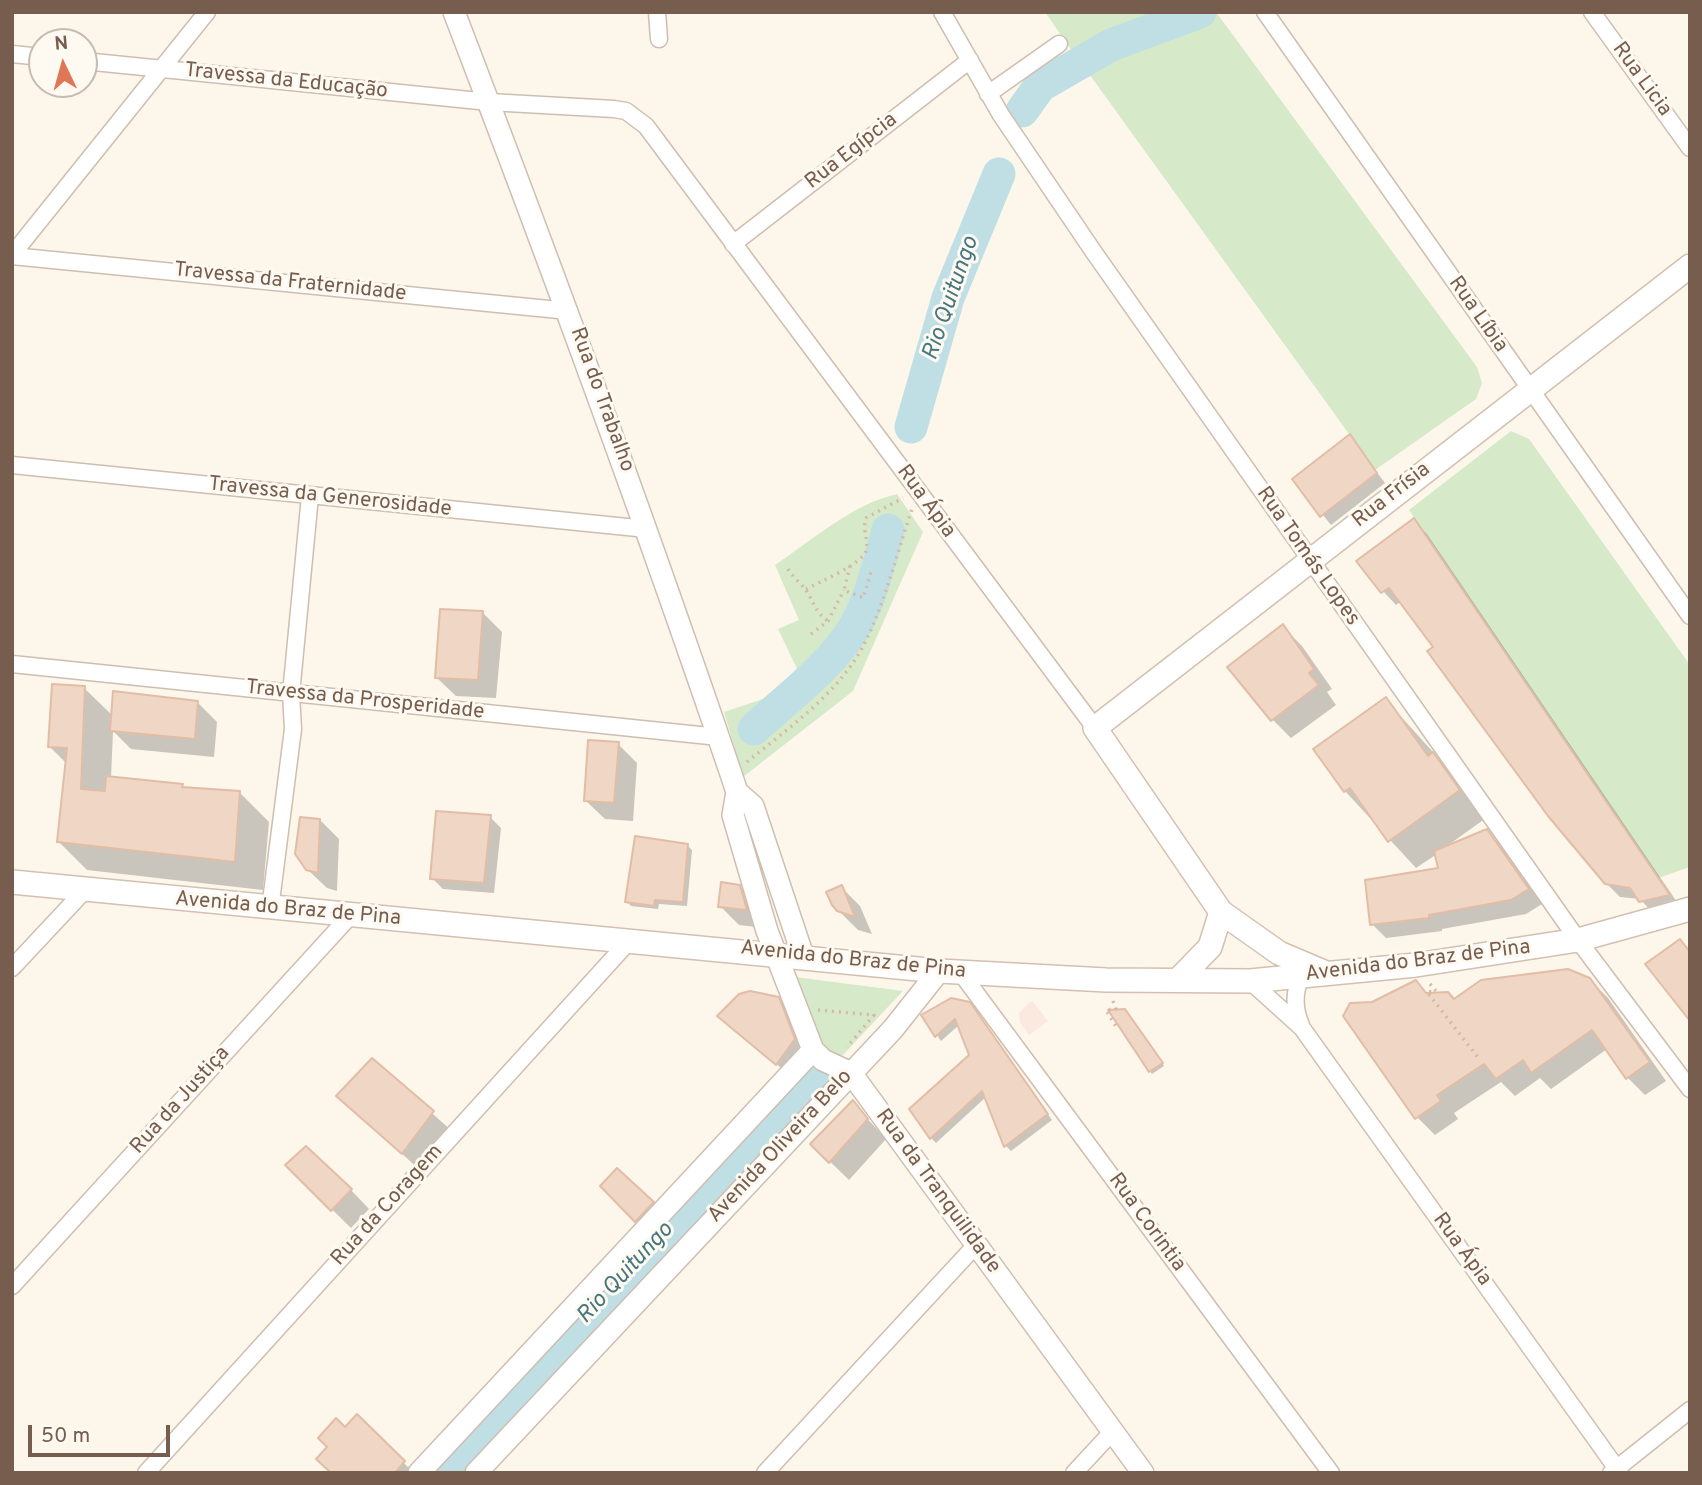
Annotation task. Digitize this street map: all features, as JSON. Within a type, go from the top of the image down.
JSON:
[{"type":"main road","name":"Rua Frísia","points":[[1095,728],[1690,266]]},
{"type":"main road","name":"Rua Ápia","points":[[1095,728],[1221,912],[1279,953],[1329,974]]},
{"type":"main road","name":"Avenida do Braz de Pina","points":[[12,882],[270,909],[775,953],[950,972],[1178,980],[1250,981],[1416,965],[1578,940],[1690,909]]},
{"type":"main road","points":[[1178,980],[1210,947],[1221,912]]},
{"type":"street","points":[[12,256],[207,12]]},
{"type":"street","name":"Rua do Trabalho","points":[[454,12],[569,311],[719,737],[734,783],[733,815],[775,953]]},
{"type":"street","points":[[657,12],[659,39]]},
{"type":"street","name":"Rua Tomás Lopes","points":[[942,12],[988,94],[1093,251],[1578,940],[1690,1089]]},
{"type":"street","name":"Rua Líbia","points":[[1265,12],[1690,616]]},
{"type":"street","name":"Rua Licia","points":[[1592,12],[1690,148]]},
{"type":"street","points":[[988,94],[1059,44]]},
{"type":"street","name":"Rua Egípcia","points":[[733,244],[970,60]]},
{"type":"street","name":"Travessa da Educação","points":[[98,62],[489,102]]},
{"type":"street","name":"Rua Ápia","points":[[489,102],[626,111],[646,126],[1095,728]]},
{"type":"street","name":"Travessa da Fraternidade","points":[[12,256],[569,311]]},
{"type":"street","name":"Travessa da Generosidade","points":[[12,465],[647,529]]},
{"type":"street","points":[[270,909],[293,729],[291,694],[310,496]]},
{"type":"street","name":"Travessa da Prosperidade","points":[[12,664],[719,737]]},
{"type":"street","name":"Rua do Trabalho","points":[[734,783],[753,806],[803,956]]},
{"type":"street","points":[[12,968],[85,891]]},
{"type":"street","name":"Rua da Justiça","points":[[12,1286],[349,916]]},
{"type":"street","name":"Rua da Coragem","points":[[146,1473],[630,940]]},
{"type":"street","points":[[775,953],[813,1050]]},
{"type":"street","name":"Avenida Oliveira Belo","points":[[476,1473],[851,1073],[950,972]]},
{"type":"street","name":"Rua Corintia","points":[[950,972],[1331,1473]]},
{"type":"street","name":"Rua Ápia","points":[[1301,976],[1295,999],[1302,1028]]},
{"type":"street","name":"Rua Ápia","points":[[1250,981],[1302,1028],[1616,1471]]},
{"type":"street","name":"Rua da Tranquilidade","points":[[813,1050],[823,1060],[851,1073],[1143,1473]]},
{"type":"street","name":"Avenida Oliveira Belo","points":[[419,1473],[813,1050]]},
{"type":"street","points":[[765,1473],[975,1246]]},
{"type":"street","points":[[1616,1471],[1690,1410]]},
{"type":"street","points":[[1074,1473],[1113,1431]]},
{"type":"path","points":[[806,589],[850,566],[866,548],[863,529],[866,518],[917,492]]},
{"type":"path","points":[[734,783],[840,679],[860,650],[881,603],[917,492]]},
{"type":"path","points":[[811,634],[828,621],[844,590],[850,566]]},
{"type":"path","points":[[788,569],[800,587],[806,589],[822,617],[828,621]]},
{"type":"path","points":[[844,590],[863,598],[871,572]]},
{"type":"path","points":[[1416,965],[1436,991],[1427,992],[1480,1060]]},
{"type":"path","points":[[814,1017],[813,1009],[874,1015],[843,1051]]},
{"type":"path","points":[[1116,1009],[1105,1010],[1117,1028]]},
{"type":"shaded area","points":[[1033,1002],[1048,1021],[1029,1035],[1020,1022],[1019,1013]]},
{"type":"green space","points":[[1045,12],[1159,12],[1116,29],[1074,54]]},
{"type":"green space","points":[[1216,12],[1477,367],[1482,383],[1476,399],[1375,470],[1087,71]]},
{"type":"green space","points":[[1511,431],[1529,439],[1690,665],[1690,867],[1658,878],[1409,510]]},
{"type":"green space","points":[[897,494],[923,532],[853,691],[743,777],[724,712],[784,692],[801,677],[778,629],[799,620],[775,565],[849,514]]},
{"type":"green space","points":[[795,977],[903,991],[843,1055],[834,1055],[813,1033],[811,1013]]},
{"type":"building","points":[[1350,434],[1377,473],[1320,517],[1292,479]]},
{"type":"building","points":[[1414,518],[1670,895],[1639,902],[1630,888],[1605,884],[1548,816],[1427,651],[1433,647],[1389,588],[1381,593],[1356,561]]},
{"type":"building","points":[[440,609],[483,611],[478,680],[435,678]]},
{"type":"building","points":[[1283,624],[1314,669],[1309,673],[1319,685],[1271,721],[1227,667]]},
{"type":"building","points":[[52,684],[85,686],[81,789],[105,791],[106,776],[183,784],[182,787],[240,791],[235,862],[57,842],[67,748],[48,747]]},
{"type":"building","points":[[113,691],[198,701],[195,739],[110,731]]},
{"type":"building","points":[[1386,697],[1428,756],[1433,752],[1460,790],[1388,842],[1350,788],[1344,792],[1313,749]]},
{"type":"building","points":[[588,740],[619,742],[614,803],[584,801]]},
{"type":"building","points":[[436,811],[491,815],[484,883],[430,879]]},
{"type":"building","points":[[300,817],[320,819],[318,873],[306,870],[295,854]]},
{"type":"building","points":[[1487,829],[1529,889],[1511,900],[1429,915],[1429,918],[1370,925],[1365,880],[1438,868],[1434,851]]},
{"type":"building","points":[[635,836],[688,844],[683,902],[655,900],[654,906],[625,902]]},
{"type":"building","points":[[721,882],[740,885],[747,910],[718,907]]},
{"type":"building","points":[[842,885],[855,917],[837,911],[826,892]]},
{"type":"building","points":[[1680,939],[1690,952],[1690,1021],[1645,964]]},
{"type":"building","points":[[1568,969],[1590,978],[1650,1062],[1626,1079],[1592,1030],[1531,1073],[1523,1060],[1496,1079],[1484,1064],[1437,1095],[1441,1101],[1415,1119],[1343,1016],[1350,1003],[1372,1002],[1416,980],[1426,993],[1448,992],[1454,999],[1481,980]]},
{"type":"building","points":[[750,991],[779,997],[795,1039],[776,1065],[717,1016],[739,994]]},
{"type":"building","points":[[951,998],[970,1002],[1048,1114],[1004,1147],[982,1091],[930,1139],[909,1109],[969,1055],[955,1019],[935,1037],[921,1015]]},
{"type":"building","points":[[1125,1009],[1163,1063],[1149,1072],[1108,1010]]},
{"type":"building","points":[[372,1058],[434,1111],[402,1154],[336,1096]]},
{"type":"building","points":[[853,1100],[868,1119],[829,1163],[810,1144]]},
{"type":"building","points":[[306,1146],[352,1189],[331,1211],[285,1165]]},
{"type":"building","points":[[617,1168],[654,1202],[635,1222],[600,1186]]},
{"type":"building","points":[[357,1414],[405,1461],[395,1473],[331,1473],[316,1459],[327,1447],[318,1438],[336,1418],[345,1427]]},
{"type":"waterway","name":"Rio Quitungo","points":[[1022,111],[1040,86],[1111,45],[1200,12]]},
{"type":"waterway","name":"Rio Quitungo","points":[[911,427],[948,298],[999,174]]},
{"type":"waterway","name":"Rio Quitungo","points":[[754,729],[822,668],[845,641],[866,603],[888,530]]},
{"type":"waterway","name":"Rio Quitungo","points":[[440,1473],[813,1075]]}]
